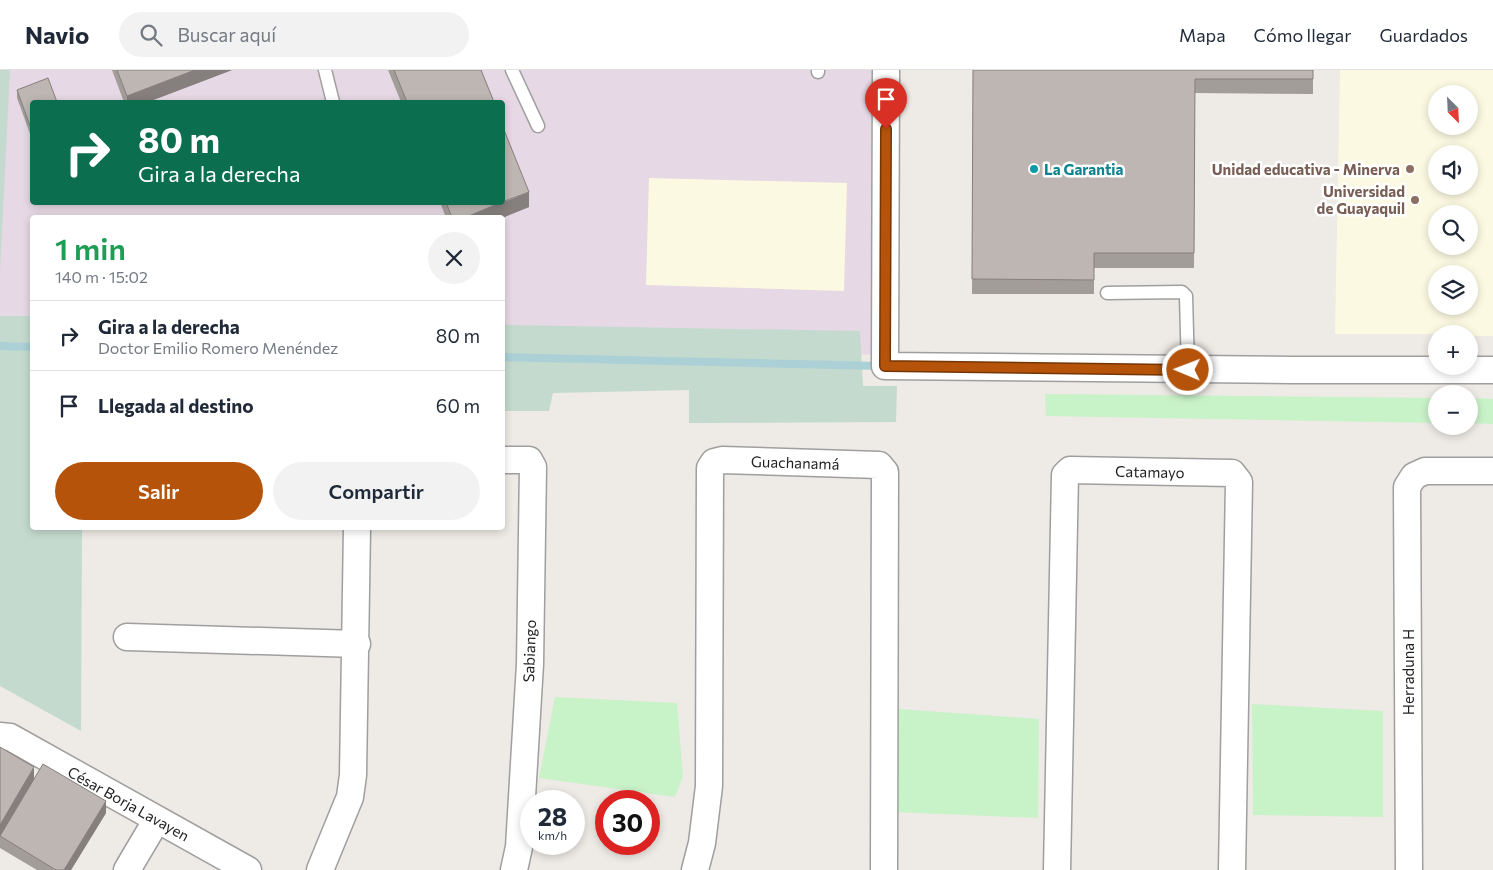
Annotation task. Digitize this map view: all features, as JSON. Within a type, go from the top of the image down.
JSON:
[{"type":"street","points":[[886,70],[885,366],[1188,370],[1493,370]]},
{"type":"street","name":"Sabiango","points":[[505,460],[529,460],[533,467],[530,664],[519,847],[514,870]]},
{"type":"street","name":"Guachanamá","points":[[695,870],[702,843],[709,786],[710,468],[714,462],[722,460],[879,465],[885,472],[884,870]]},
{"type":"street","name":"Catamayo","points":[[1057,870],[1065,475],[1070,470],[1232,473],[1239,482],[1232,870]]},
{"type":"street","name":"Herraduna H","points":[[1409,870],[1408,487],[1414,476],[1425,471],[1493,471]]},
{"type":"street","points":[[320,870],[350,796],[354,775],[357,530]]},
{"type":"street","points":[[127,637],[357,644]]},
{"type":"street","name":"César Borja Lavayen","points":[[5,736],[156,821],[248,870]]},
{"type":"street","points":[[127,870],[156,821]]},
{"type":"lane","points":[[325,70],[332,100]]},
{"type":"lane","points":[[512,70],[538,126]]},
{"type":"lane","points":[[1107,293],[1182,292],[1186,296],[1185,329],[1188,370]]},
{"type":"shaded area","points":[[0,70],[890,70],[884,355],[505,344],[505,215],[30,215],[30,330],[0,329]]},
{"type":"shaded area","name":"Universidad de Guayaquil","points":[[1340,70],[1493,70],[1493,336],[1478,336],[1478,325],[1428,325],[1428,334],[1335,334]]},
{"type":"shaded area","points":[[649,178],[847,183],[844,291],[646,285]]},
{"type":"green space","points":[[0,70],[10,70],[0,271]]},
{"type":"green space","points":[[0,316],[30,316],[30,530],[82,530],[81,731],[0,686]]},
{"type":"green space","points":[[505,325],[860,331],[863,386],[897,386],[896,422],[689,423],[689,390],[553,393],[549,411],[505,411]]},
{"type":"green space","points":[[1045,394],[1428,398],[1428,423],[1046,416]]},
{"type":"green space","points":[[1478,398],[1493,399],[1493,424],[1478,423]]},
{"type":"green space","points":[[555,697],[677,703],[683,776],[675,797],[660,795],[660,790],[625,790],[539,778]]},
{"type":"green space","points":[[1252,704],[1383,711],[1383,817],[1253,815]]},
{"type":"green space","points":[[899,709],[1039,719],[1038,818],[895,812]]},
{"type":"building","points":[[117,70],[195,70],[127,96]]},
{"type":"building","points":[[394,70],[481,70],[493,100],[406,100]]},
{"type":"building","points":[[973,70],[1313,70],[1313,79],[1195,79],[1194,253],[1094,253],[1094,280],[972,279]]},
{"type":"building","points":[[48,78],[56,100],[30,100],[30,126],[17,90]]},
{"type":"building","points":[[505,132],[529,192],[505,201]]},
{"type":"building","points":[[447,205],[495,205],[471,215],[451,215]]},
{"type":"building","points":[[0,747],[34,767],[0,825]]},
{"type":"building","points":[[43,764],[106,801],[64,870],[56,870],[0,836]]},
{"type":"waterway","points":[[0,346],[30,347]]},
{"type":"waterway","points":[[505,357],[881,366]]},
{"type":"place","name":"La Garantia","points":[[1034,169]]},
{"type":"place","name":"Unidad educativa - Minerva","points":[[1410,169]]},
{"type":"place","name":"Universidad de Guayaquil","points":[[1415,200]]},
{"type":"route","points":[[886,129],[885,366],[1188,370]]}]
